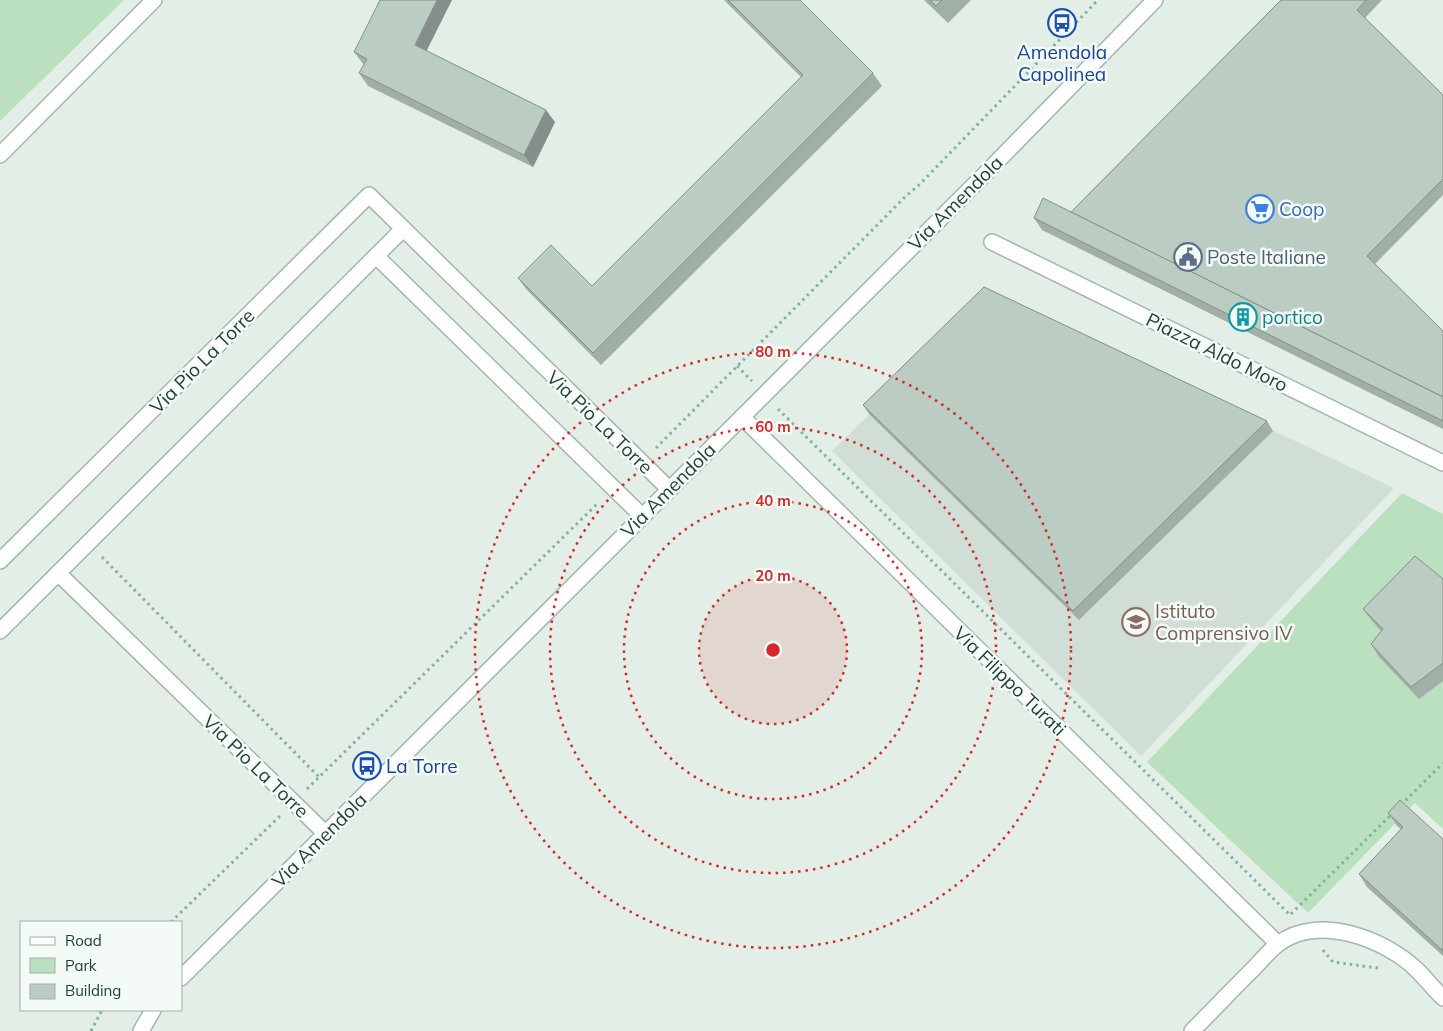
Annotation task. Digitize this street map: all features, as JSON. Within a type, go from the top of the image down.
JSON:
[{"type":"street","points":[[0,155],[154,0]]},
{"type":"street","name":"Via Amendola","points":[[182,977],[984,175],[1154,0]]},
{"type":"street","name":"Via Pio La Torre","points":[[0,561],[369,195],[668,489]]},
{"type":"street","points":[[0,630],[403,229]]},
{"type":"street","name":"Piazza Aldo Moro","points":[[992,242],[1443,462]]},
{"type":"street","name":"Via Pio La Torre","points":[[376,256],[642,516]]},
{"type":"street","name":"Via Filippo Turati","points":[[742,417],[1278,944]]},
{"type":"street","name":"Via Pio La Torre","points":[[58,573],[325,833]]},
{"type":"street","points":[[1192,1031],[1278,944],[1300,932],[1325,930],[1349,933],[1372,941],[1397,954],[1417,970],[1443,998]]},
{"type":"street","points":[[141,1031],[152,1011]]},
{"type":"path","points":[[802,434],[1296,921]]},
{"type":"path","points":[[88,543],[319,777]]},
{"type":"path","points":[[1401,805],[1443,763]]},
{"type":"path","points":[[1290,915],[1394,812]]},
{"type":"path","points":[[1321,948],[1333,962],[1377,968],[1384,972]]},
{"type":"path","points":[[91,1031],[101,1011]]},
{"type":"shaded area","name":"Istituto Comprensivo IV","points":[[990,296],[1394,488],[1141,756],[832,451]]},
{"type":"green space","points":[[0,0],[124,0],[0,121]]},
{"type":"green space","points":[[1402,493],[1443,514],[1443,829],[1415,803],[1308,913],[1147,762]]},
{"type":"building","points":[[380,0],[437,0],[415,45],[546,110],[524,155],[359,73],[367,59],[354,52]]},
{"type":"building","points":[[728,0],[800,0],[873,73],[593,353],[518,278],[551,245],[592,286],[803,75]]},
{"type":"building","points":[[930,0],[942,0],[936,6]]},
{"type":"building","name":"Coop","points":[[1281,0],[1366,0],[1357,10],[1443,95],[1443,179],[1367,256],[1443,331],[1443,397],[1071,212]]},
{"type":"building","name":"portico","points":[[1043,198],[1443,397],[1443,421],[1034,218]]},
{"type":"building","points":[[984,287],[1267,421],[1073,611],[863,405]]},
{"type":"building","points":[[1415,556],[1443,579],[1443,663],[1411,687],[1371,644],[1383,629],[1363,609]]},
{"type":"building","points":[[1400,800],[1443,839],[1443,951],[1359,874],[1403,827],[1388,813]]},
{"type":"place","name":"Amendola Capolinea","points":[[1062,23]]},
{"type":"place","name":"Coop","points":[[1260,209]]},
{"type":"place","name":"Poste Italiane","points":[[1188,257]]},
{"type":"place","name":"portico","points":[[1243,317]]},
{"type":"place","name":"Istituto Comprensivo IV","points":[[1136,622]]},
{"type":"place","name":"La Torre","points":[[367,766]]}]
